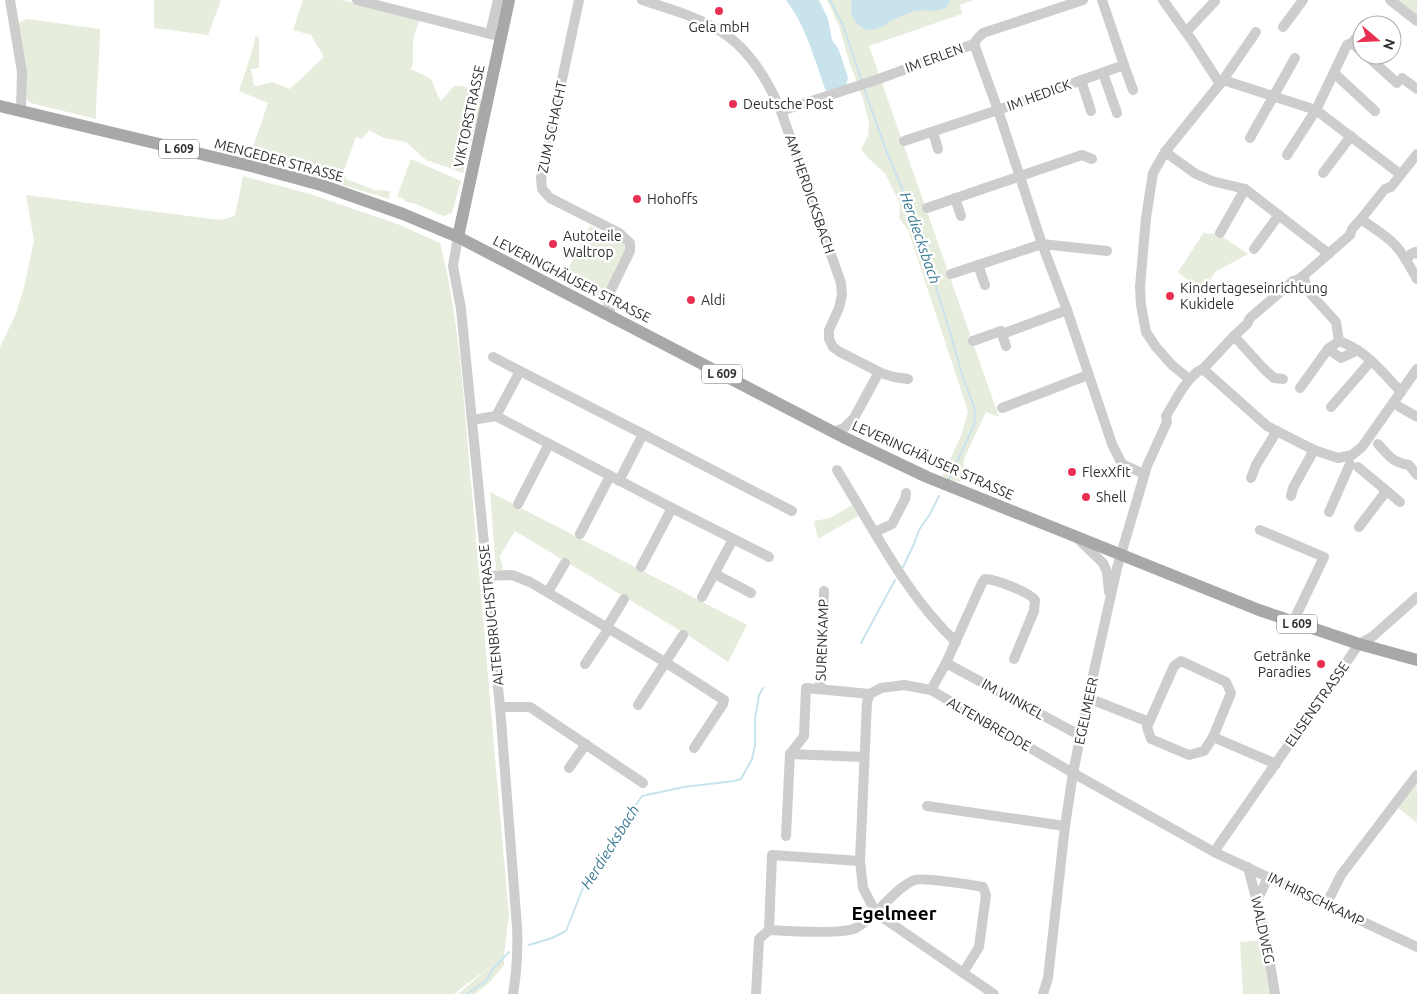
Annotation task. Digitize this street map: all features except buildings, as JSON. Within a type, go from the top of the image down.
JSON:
[{"type":"main road","name":"VIKTORSTRASSE","points":[[458,237],[496,35],[510,0]]},
{"type":"main road","name":"MENGEDER STRASSE","points":[[0,106],[255,167],[321,185],[403,214],[458,237]]},
{"type":"main road","name":"LEVERINGHÄUSER STRASSE","points":[[458,237],[834,432],[926,477],[1187,582],[1293,622],[1358,644],[1417,660]]},
{"type":"street","points":[[10,0],[22,72],[21,110]]},
{"type":"street","points":[[357,0],[496,35],[498,0]]},
{"type":"street","name":"ZUM SCHACHT","points":[[579,0],[541,178],[542,190],[550,198],[619,233],[630,243],[630,251],[610,292],[608,303],[611,316]]},
{"type":"street","name":"AM HERDICKSBACH","points":[[642,0],[682,13],[715,28],[736,44],[754,62],[774,94],[781,111],[841,284],[842,295],[839,308],[829,330],[829,340],[840,352],[879,372],[908,379]]},
{"type":"street","name":"IM ERLEN","points":[[781,111],[974,44],[983,33],[1083,0]]},
{"type":"street","points":[[1102,0],[1133,90]]},
{"type":"street","points":[[1163,0],[1222,82],[1275,96],[1316,110],[1400,174]]},
{"type":"street","points":[[1186,32],[1214,0]]},
{"type":"street","points":[[1283,27],[1303,0]]},
{"type":"street","points":[[1390,0],[1417,21]]},
{"type":"street","points":[[1256,32],[1222,82],[1164,152],[1153,173],[1146,218],[1140,287],[1141,305],[1146,332],[1172,365],[1189,379],[1196,372],[1203,369],[1247,324],[1256,312],[1293,281],[1303,276],[1350,235],[1352,229],[1385,189],[1391,187],[1417,154]]},
{"type":"street","points":[[1287,155],[1316,110],[1347,45],[1352,43]]},
{"type":"street","points":[[974,44],[1112,444],[1122,464],[1144,474]]},
{"type":"street","points":[[1250,138],[1296,58]]},
{"type":"street","name":"IM HEDICK","points":[[904,141],[1124,65]]},
{"type":"street","points":[[1380,65],[1400,80],[1417,89]]},
{"type":"street","points":[[1103,73],[1117,113]]},
{"type":"street","points":[[1334,74],[1375,111]]},
{"type":"street","name":"IM HEDICK","points":[[1080,80],[1091,111]]},
{"type":"street","points":[[933,132],[938,149]]},
{"type":"street","points":[[1323,173],[1350,136]]},
{"type":"street","points":[[1164,152],[1196,174],[1212,181],[1245,189],[1329,254]]},
{"type":"street","points":[[927,208],[1082,155],[1092,159]]},
{"type":"street","points":[[1220,233],[1245,189]]},
{"type":"street","points":[[956,198],[961,216]]},
{"type":"street","points":[[1254,249],[1278,215]]},
{"type":"street","points":[[1361,219],[1400,248],[1417,279]]},
{"type":"street","name":"ALTENBRUCHSTRASSE","points":[[458,237],[453,266],[461,309],[488,576],[517,927],[518,954],[513,994]]},
{"type":"street","points":[[951,274],[1042,244],[1107,251]]},
{"type":"street","points":[[1406,260],[1411,254],[1416,252]]},
{"type":"street","points":[[978,265],[984,285]]},
{"type":"street","points":[[1303,276],[1309,292],[1336,322],[1339,341]]},
{"type":"street","points":[[590,305],[601,300],[610,292]]},
{"type":"street","points":[[1002,334],[1067,310]]},
{"type":"street","points":[[973,341],[1001,331],[1006,346]]},
{"type":"street","points":[[1234,336],[1274,378],[1283,379]]},
{"type":"street","points":[[1300,388],[1328,349],[1339,341]]},
{"type":"street","points":[[1339,341],[1358,350],[1401,392]]},
{"type":"street","points":[[1328,349],[1341,358],[1358,350]]},
{"type":"street","points":[[493,357],[792,511]]},
{"type":"street","points":[[1331,408],[1371,361]]},
{"type":"street","points":[[1203,369],[1266,426],[1314,450],[1338,458],[1352,454],[1362,447],[1417,369]]},
{"type":"street","points":[[496,416],[520,371]]},
{"type":"street","points":[[834,432],[844,428],[854,418],[879,372]]},
{"type":"street","points":[[1002,408],[1088,375]]},
{"type":"street","name":"EGELMEER","points":[[1043,994],[1048,978],[1073,773],[1110,598],[1144,474],[1167,422],[1166,416],[1189,379]]},
{"type":"street","points":[[1393,403],[1417,417]]},
{"type":"street","points":[[472,420],[496,416],[769,557]]},
{"type":"street","points":[[854,418],[852,431],[854,438],[863,446]]},
{"type":"street","points":[[1251,478],[1256,465],[1277,431]]},
{"type":"street","points":[[580,534],[643,434]]},
{"type":"street","points":[[518,504],[549,444]]},
{"type":"street","points":[[1378,444],[1392,459],[1400,464],[1408,465],[1417,475]]},
{"type":"street","points":[[1291,496],[1293,488],[1314,450]]},
{"type":"street","points":[[1329,512],[1354,466],[1400,502]]},
{"type":"street","points":[[838,470],[896,569],[940,627],[956,642]]},
{"type":"street","points":[[1359,527],[1384,494],[1384,490]]},
{"type":"street","points":[[875,532],[892,524],[906,499],[906,493]]},
{"type":"street","points":[[641,567],[672,508]]},
{"type":"street","points":[[1260,530],[1324,557],[1293,622]]},
{"type":"street","name":"EGELMEER","points":[[1077,538],[1103,563],[1107,572],[1110,598]]},
{"type":"street","points":[[702,597],[733,539]]},
{"type":"street","points":[[548,592],[565,563]]},
{"type":"street","points":[[715,574],[751,593]]},
{"type":"street","points":[[488,576],[512,575],[526,580],[665,662],[724,700],[694,748]]},
{"type":"street","name":"ALTENBREDDE","points":[[1014,659],[1034,611],[1035,600],[1030,595],[993,580],[983,580],[956,642],[931,690],[1214,852]]},
{"type":"street","name":"SURENKAMP","points":[[820,689],[824,591]]},
{"type":"street","points":[[1358,644],[1372,637],[1417,597]]},
{"type":"street","points":[[585,664],[624,599]]},
{"type":"street","points":[[638,705],[683,635]]},
{"type":"street","name":"ELISENSTRASSE","points":[[1214,852],[1358,644]]},
{"type":"street","points":[[1181,661],[1226,682],[1231,693],[1213,737],[1204,751],[1189,755],[1151,738],[1148,727],[1149,722],[1174,666],[1181,661]]},
{"type":"street","name":"IM WINKEL","points":[[946,662],[1081,736]]},
{"type":"street","name":"SURENKAMP","points":[[790,754],[804,736],[806,688],[870,694],[881,688],[904,685],[931,690]]},
{"type":"street","points":[[870,694],[867,702],[860,861],[863,888],[876,913],[994,994]]},
{"type":"street","points":[[1088,698],[1149,722]]},
{"type":"street","points":[[500,707],[530,707],[642,783]]},
{"type":"street","points":[[1213,737],[1276,764]]},
{"type":"street","points":[[569,768],[586,744]]},
{"type":"street","points":[[786,836],[790,754],[864,757]]},
{"type":"street","points":[[1326,905],[1341,875],[1417,776]]},
{"type":"street","points":[[927,806],[1066,826]]},
{"type":"street","name":"IM HIRSCHKAMP","points":[[1214,852],[1417,947]]},
{"type":"street","points":[[768,930],[772,855],[860,861]]},
{"type":"street","name":"WALDWEG","points":[[1248,867],[1265,932],[1276,994]]},
{"type":"street","points":[[1257,901],[1268,877]]},
{"type":"street","points":[[756,994],[758,939],[768,930],[841,931],[855,929],[876,913],[905,884],[917,879],[983,886],[986,896],[979,947],[963,973]]},
{"type":"green space","points":[[154,0],[221,0],[208,35],[154,28]]},
{"type":"green space","points":[[303,0],[342,0],[420,19],[415,32],[411,69],[431,79],[441,101],[454,86],[469,89],[482,101],[463,173],[426,160],[406,142],[384,138],[369,130],[362,139],[356,137],[344,170],[346,179],[375,190],[390,191],[389,199],[276,165],[249,159],[268,103],[239,91],[254,45],[255,36],[259,37],[259,68],[251,69],[254,85],[258,86],[272,82],[290,89],[324,57],[311,35],[293,30]]},
{"type":"green space","points":[[827,0],[974,0],[960,5],[962,14],[869,46],[999,417],[986,412],[964,459],[963,480],[960,481],[953,481],[942,476],[961,436],[968,411],[908,230],[899,218],[900,204],[885,173],[861,150],[868,135],[869,123],[839,26]]},
{"type":"green space","points":[[1390,0],[1417,0],[1417,20]]},
{"type":"green space","points":[[28,19],[100,29],[96,119],[31,103],[27,100],[19,23]]},
{"type":"green space","points":[[411,159],[461,181],[452,213],[443,216],[397,197]]},
{"type":"green space","points":[[243,176],[310,194],[400,225],[440,243],[453,305],[464,399],[509,915],[504,965],[489,983],[475,994],[458,994],[492,965],[454,994],[0,994],[0,347],[15,316],[24,288],[34,240],[26,195],[220,220],[235,216]]},
{"type":"green space","points":[[590,226],[621,241],[625,248],[625,254],[605,292],[597,298],[563,279]]},
{"type":"green space","points":[[1204,232],[1207,234],[1217,233],[1248,254],[1215,272],[1203,292],[1178,272]]},
{"type":"green space","points":[[490,492],[747,625],[728,662],[686,634],[515,531],[500,556],[503,570],[496,570]]},
{"type":"green space","points":[[854,504],[860,515],[818,539],[814,521],[830,518]]},
{"type":"green space","points":[[1417,785],[1417,823],[1397,807],[1413,786]]},
{"type":"green space","points":[[1261,940],[1270,994],[1243,994],[1240,942]]},
{"type":"water","points":[[786,0],[819,0],[828,19],[832,40],[838,48],[842,59],[848,78],[846,85],[826,91],[805,32]]},
{"type":"water","points":[[852,0],[949,0],[950,2],[943,9],[915,11],[899,17],[882,27],[866,30],[853,17],[851,11]]},
{"type":"waterway","name":"Herdiecksbach","points":[[830,0],[842,23],[862,81]]},
{"type":"waterway","name":"Herdiecksbach","points":[[864,88],[886,150],[916,222],[963,378],[974,406],[974,425],[949,479]]},
{"type":"waterway","name":"Herdiecksbach","points":[[903,567],[919,530],[939,496]]},
{"type":"waterway","name":"Herdiecksbach","points":[[861,643],[895,580]]},
{"type":"waterway","name":"Herdiecksbach","points":[[529,945],[552,938],[566,931],[586,880],[642,796],[684,787],[741,779],[752,759],[755,745],[755,719],[759,695],[763,688]]},
{"type":"waterway","name":"Herdiecksbach","points":[[467,994],[486,981],[493,969],[509,952]]},
{"type":"place","name":"Gela mbH","points":[[719,11]]},
{"type":"place","name":"Deutsche Post","points":[[733,104]]},
{"type":"place","name":"Hohoffs","points":[[637,199]]},
{"type":"place","name":"Autoteile Waltrop","points":[[553,244]]},
{"type":"place","name":"Kindertageseinrichtung Kukidele","points":[[1170,296]]},
{"type":"place","name":"Aldi","points":[[691,300]]},
{"type":"place","name":"FlexXfit","points":[[1072,472]]},
{"type":"place","name":"Shell","points":[[1086,497]]},
{"type":"place","name":"Getränke Paradies","points":[[1321,664]]},
{"type":"district","name":"Egelmeer","points":[[894,913]]}]
